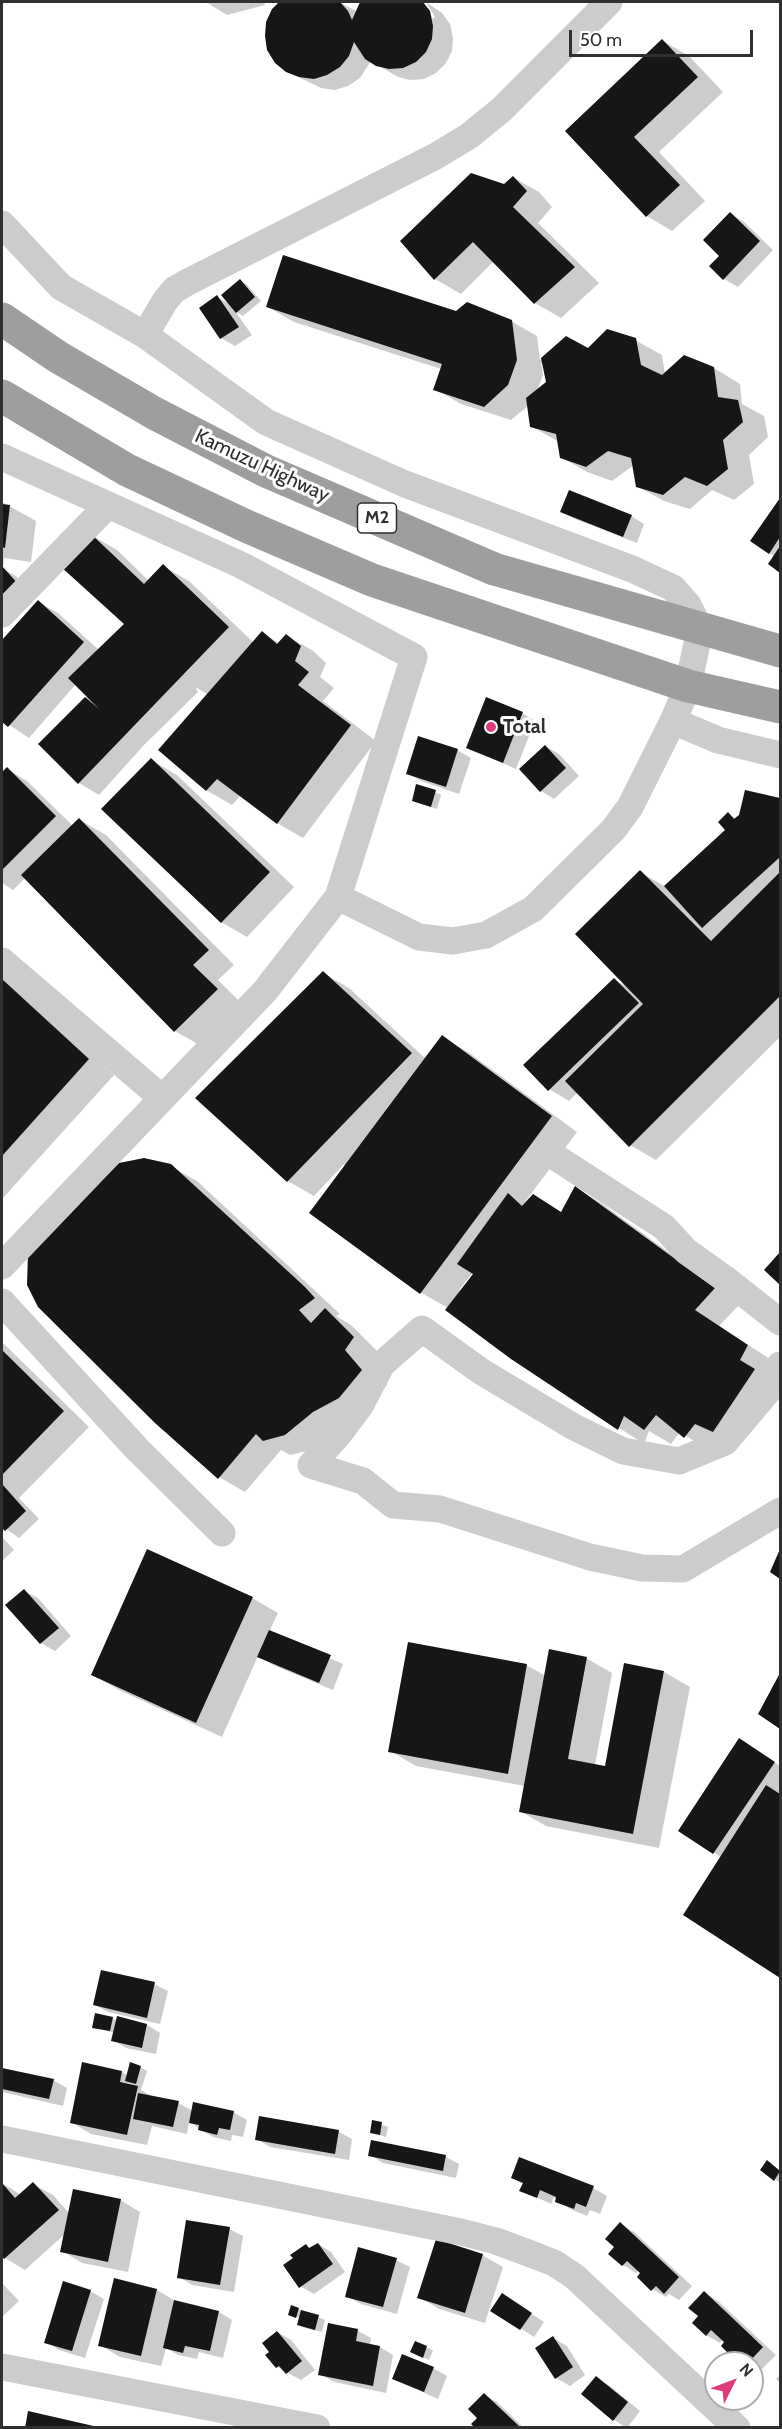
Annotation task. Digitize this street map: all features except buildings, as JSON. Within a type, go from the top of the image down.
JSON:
[{"type":"highway","name":"Kamuzu Highway","points":[[2,319],[58,357],[154,414],[277,475],[494,569],[780,651]]},
{"type":"highway","points":[[2,396],[127,470],[372,580],[688,686],[780,707]]},
{"type":"street","points":[[145,335],[174,290],[436,156],[469,136],[501,110],[609,2]]},
{"type":"street","points":[[2,224],[61,287],[145,335],[266,422],[405,484],[632,569],[673,588],[688,605],[700,629],[688,686],[630,807],[613,830],[533,909],[486,935],[453,941],[419,937],[338,897]]},
{"type":"street","points":[[2,457],[241,565],[414,657],[338,897],[265,991],[2,1266]]},
{"type":"street","points":[[2,615],[108,505]]},
{"type":"street","points":[[673,721],[718,740],[780,755]]},
{"type":"street","points":[[2,961],[162,1098]]},
{"type":"street","points":[[552,1155],[664,1227],[686,1251],[737,1287],[780,1322]]},
{"type":"street","points":[[2,1302],[137,1449],[222,1533]]},
{"type":"street","points":[[780,1365],[768,1391],[724,1442],[679,1461],[623,1451],[573,1427],[482,1372],[422,1329],[382,1364],[360,1406],[311,1465],[363,1481],[393,1505],[440,1509],[590,1557],[642,1568],[683,1569],[780,1511]]},
{"type":"street","points":[[2,2139],[461,2232],[496,2241],[554,2263],[574,2276],[737,2427]]},
{"type":"street","points":[[2,2367],[317,2427]]},
{"type":"place","name":"Total","points":[[491,727]]}]
